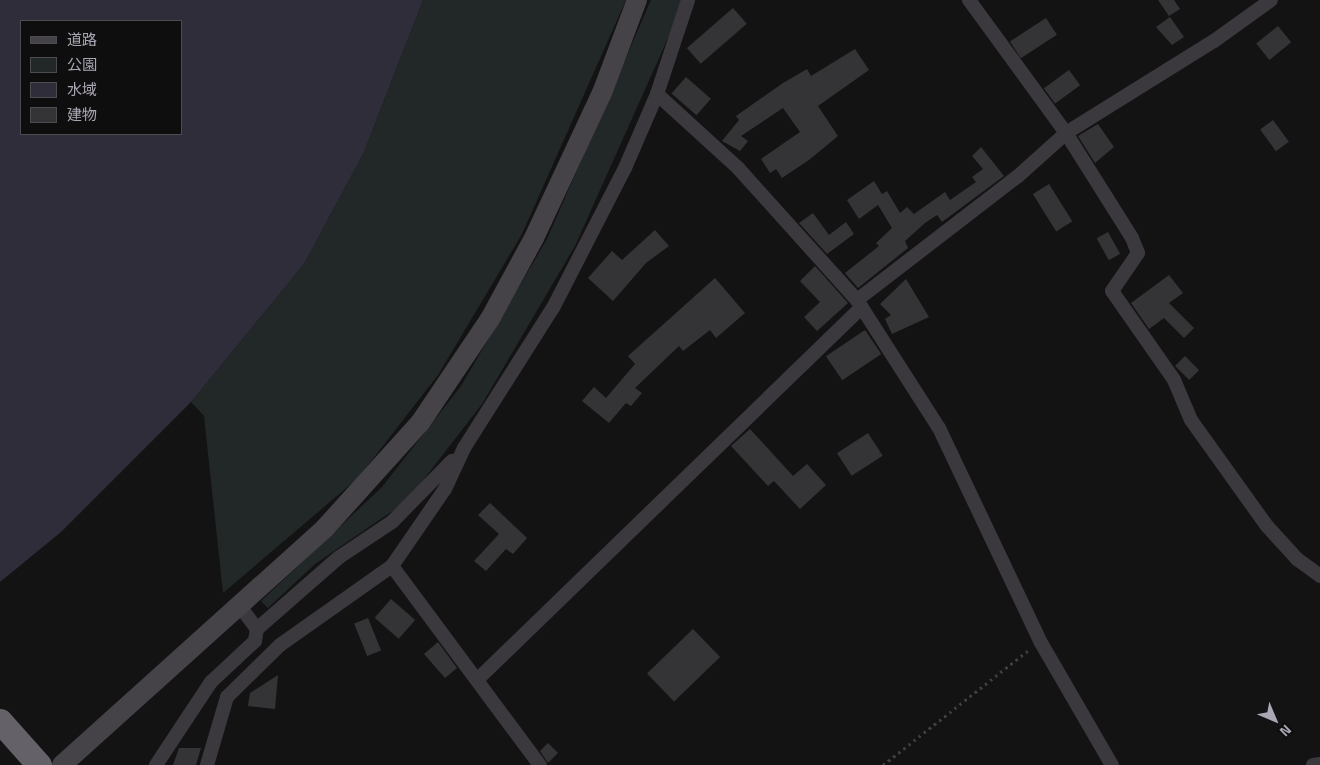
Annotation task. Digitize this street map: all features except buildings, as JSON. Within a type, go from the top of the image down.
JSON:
[{"type":"highway","points":[[0,721],[35,760]]},
{"type":"street","points":[[62,765],[239,605],[376,476],[420,423],[485,326],[572,161],[637,0]]},
{"type":"street","points":[[207,765],[227,697],[280,645],[392,566],[444,489],[464,448],[553,308],[657,94],[688,0]]},
{"type":"street","points":[[969,0],[1066,133],[1138,253],[1112,291],[1174,380],[1191,420],[1267,526],[1297,559],[1320,576]]},
{"type":"street","points":[[479,678],[860,303],[1017,177],[1066,133],[1214,41],[1271,0]]},
{"type":"street","points":[[657,94],[738,168],[860,303],[939,428],[1040,641],[1112,765]]},
{"type":"street","points":[[256,629],[331,563],[392,522],[430,488],[464,448]]},
{"type":"street","points":[[392,566],[479,678],[540,765]]},
{"type":"street","points":[[156,765],[211,682],[256,641],[256,629],[239,605]]},
{"type":"street","points":[[1313,765],[1320,764]]},
{"type":"path","points":[[883,765],[1040,641]]},
{"type":"green space","points":[[423,0],[626,0],[522,234],[438,375],[358,478],[223,593],[204,416],[191,402],[304,264],[364,152]]},
{"type":"green space","points":[[651,0],[685,0],[575,246],[482,404],[407,501],[315,564],[268,608],[261,601],[382,487],[461,386],[547,239]]},
{"type":"water","points":[[0,0],[423,0],[364,152],[304,264],[191,402],[61,532],[0,582]]}]
